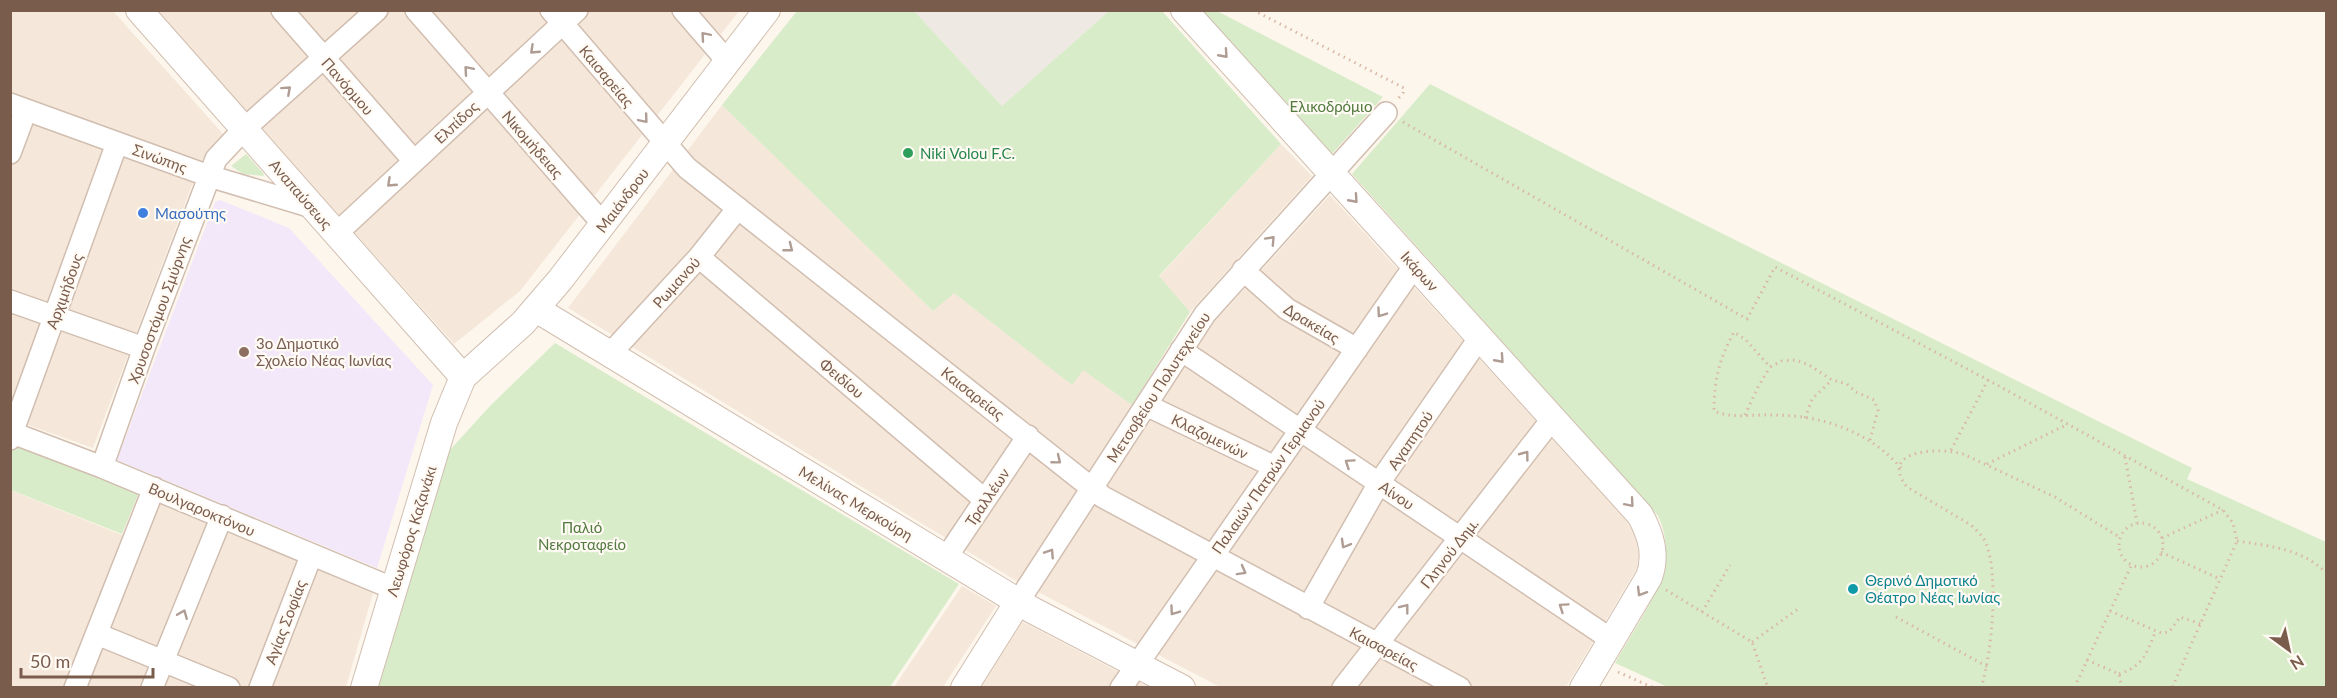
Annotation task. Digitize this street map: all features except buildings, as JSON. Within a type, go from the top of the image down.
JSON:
[{"type":"street","name":"Αναπαύσεως","points":[[139,10],[462,377]]},
{"type":"street","name":"Πανόρμου","points":[[282,10],[414,161]]},
{"type":"street","name":"Χρυσοστόμου Σμύρνης","points":[[102,467],[144,348],[209,176],[220,153],[377,10]]},
{"type":"street","name":"Νικομήδειας","points":[[416,10],[603,224]]},
{"type":"street","points":[[683,10],[728,62]]},
{"type":"street","name":"Μαιάνδρου","points":[[462,377],[536,309],[767,10]]},
{"type":"street","name":"Ικάρων","points":[[1184,10],[1638,512],[1650,537],[1653,561],[1649,577],[1612,640]]},
{"type":"street","name":"Ελπίδος","points":[[336,234],[488,92],[564,15]]},
{"type":"street","name":"Καισαρείας","points":[[564,15],[664,144],[687,168],[1093,489],[1112,502],[1308,608],[1460,687]]},
{"type":"street","points":[[10,153],[18,107]]},
{"type":"street","name":"Σινώπης","points":[[18,107],[209,176],[312,207]]},
{"type":"street","name":"Μετσοβείου Πολυτεχνείου","points":[[964,687],[1205,314],[1386,113]]},
{"type":"street","name":"Αρχιμήδους","points":[[11,434],[117,143]]},
{"type":"street","name":"Ρωμανού","points":[[610,354],[699,257],[738,208]]},
{"type":"street","name":"Φειδίου","points":[[699,257],[985,500]]},
{"type":"street","name":"Παλαιών Πατρών Γερμανού","points":[[1121,687],[1415,265]]},
{"type":"street","name":"Δρακείας","points":[[1243,270],[1287,309],[1357,349]]},
{"type":"street","points":[[10,300],[144,348]]},
{"type":"street","name":"Μελίνας Μερκούρη","points":[[536,309],[1018,602],[1182,687]]},
{"type":"street","name":"Αγαπητού","points":[[1308,608],[1379,483],[1480,337]]},
{"type":"street","name":"Αίνου","points":[[1181,350],[1612,640]]},
{"type":"street","name":"Λεωφόρος Καζανάκι","points":[[364,687],[392,588],[444,423],[462,377]]},
{"type":"street","name":"Κλαζομενών","points":[[1146,405],[1275,467]]},
{"type":"street","name":"Γληνού Δημ.","points":[[1343,687],[1553,418]]},
{"type":"street","name":"Βουλγαροκτόνου","points":[[11,434],[102,467],[392,588]]},
{"type":"street","name":"Τραλλέων","points":[[946,558],[1028,436]]},
{"type":"street","points":[[75,687],[154,489]]},
{"type":"street","points":[[152,687],[222,516]]},
{"type":"street","name":"Αγίας Σοφίας","points":[[260,687],[311,556]]},
{"type":"street","points":[[97,634],[229,687]]},
{"type":"street","points":[[1583,687],[1612,640]]},
{"type":"path","points":[[1253,10],[1404,88]]},
{"type":"path","points":[[1386,113],[1747,319],[1775,267],[1988,380],[2223,510],[2233,523],[2236,541],[2172,687]]},
{"type":"path","points":[[1770,367],[1746,340],[1734,332],[1722,355],[1714,384],[1714,411],[1745,416],[1773,415],[1805,418],[1831,423],[1870,440],[1901,468]]},
{"type":"path","points":[[1745,416],[1770,367],[1782,361],[1796,360],[1809,365],[1832,380],[1847,384],[1856,392],[1874,400],[1878,410],[1870,440]]},
{"type":"path","points":[[1805,418],[1812,399],[1832,380]]},
{"type":"path","points":[[1951,450],[1988,380]]},
{"type":"path","points":[[1987,464],[2068,424]]},
{"type":"path","points":[[1981,687],[1988,667],[1991,642],[1992,575],[1986,545],[1971,525],[1911,490],[1903,482],[1901,468],[1907,457],[1921,451],[1951,450],[1987,464],[2055,497],[2121,537]]},
{"type":"path","points":[[2125,457],[2137,523]]},
{"type":"path","points":[[2162,538],[2223,510]]},
{"type":"path","points":[[2137,523],[2155,528],[2162,538],[2158,558],[2147,566],[2132,564],[2123,557],[2120,551],[2121,537],[2130,526],[2137,523]]},
{"type":"path","points":[[2236,541],[2296,552],[2311,560],[2326,573]]},
{"type":"path","points":[[2161,552],[2220,579]]},
{"type":"path","points":[[2076,687],[2132,564]]},
{"type":"path","points":[[1702,612],[1730,565]]},
{"type":"path","points":[[1658,585],[1752,642],[1768,687]]},
{"type":"path","points":[[1752,642],[1798,609]]},
{"type":"path","points":[[2110,611],[2163,633],[2169,632],[2175,620],[2180,616],[2201,624]]},
{"type":"path","points":[[1896,617],[1988,667]]},
{"type":"path","points":[[2087,660],[2119,674],[2132,669],[2141,662],[2156,631]]},
{"type":"path","points":[[1617,672],[1654,687]]},
{"type":"path","points":[[2119,674],[2122,687]]},
{"type":"shaded area","points":[[11,11],[113,11],[224,135],[201,161],[93,448],[11,419]]},
{"type":"shaded area","points":[[156,11],[739,11],[520,291],[454,344]]},
{"type":"shaded area","points":[[914,11],[1109,11],[1002,106]]},
{"type":"shaded area","points":[[722,105],[932,310],[953,292],[1071,384],[1082,369],[1132,405],[1018,582],[568,308]]},
{"type":"shaded area","points":[[1281,144],[1312,176],[1190,312],[1159,277]]},
{"type":"shaded area","points":[[1330,195],[1602,493],[1635,534],[1639,557],[1636,570],[1566,687],[1220,687],[1038,592],[1206,331]]},
{"type":"shaded area","points":[[220,200],[289,228],[433,385],[377,568],[117,460],[215,202]]},
{"type":"shaded area","points":[[10,490],[142,543],[159,500],[373,593],[346,687],[11,687]]},
{"type":"shaded area","points":[[962,586],[996,606],[943,687],[894,687]]},
{"type":"shaded area","points":[[1021,621],[1148,687],[978,688]]},
{"type":"green space","points":[[797,11],[914,11],[1002,106],[1109,11],[1162,11],[1281,144],[1159,276],[1190,312],[1132,405],[1083,370],[1072,385],[954,293],[933,311],[722,105]]},
{"type":"green space","name":"Ελικοδρόμιο","points":[[1204,11],[1217,11],[1383,97],[1332,154],[1205,19]]},
{"type":"green space","points":[[1430,84],[1595,170],[2192,468],[2187,479],[2326,542],[2326,687],[1670,688],[1615,663],[1646,611],[1662,573],[1665,554],[1664,535],[1658,516],[1352,174]]},
{"type":"green space","points":[[246,154],[264,174],[263,176],[243,174],[231,166]]},
{"type":"green space","name":"Παλιό Νεκροταφείο","points":[[555,343],[959,584],[890,687],[378,688],[448,452],[491,405]]},
{"type":"green space","points":[[16,440],[140,490],[122,534],[11,490],[10,453]]},
{"type":"place","name":"Niki Volou F.C.","points":[[908,153]]},
{"type":"place","name":"Μασούτης","points":[[143,213]]},
{"type":"place","name":"3ο Δημοτικό Σχολείο Νέας Ιωνίας","points":[[244,352]]},
{"type":"place","name":"Θερινό Δημοτικό Θέατρο Νέας Ιωνίας","points":[[1853,589]]}]
